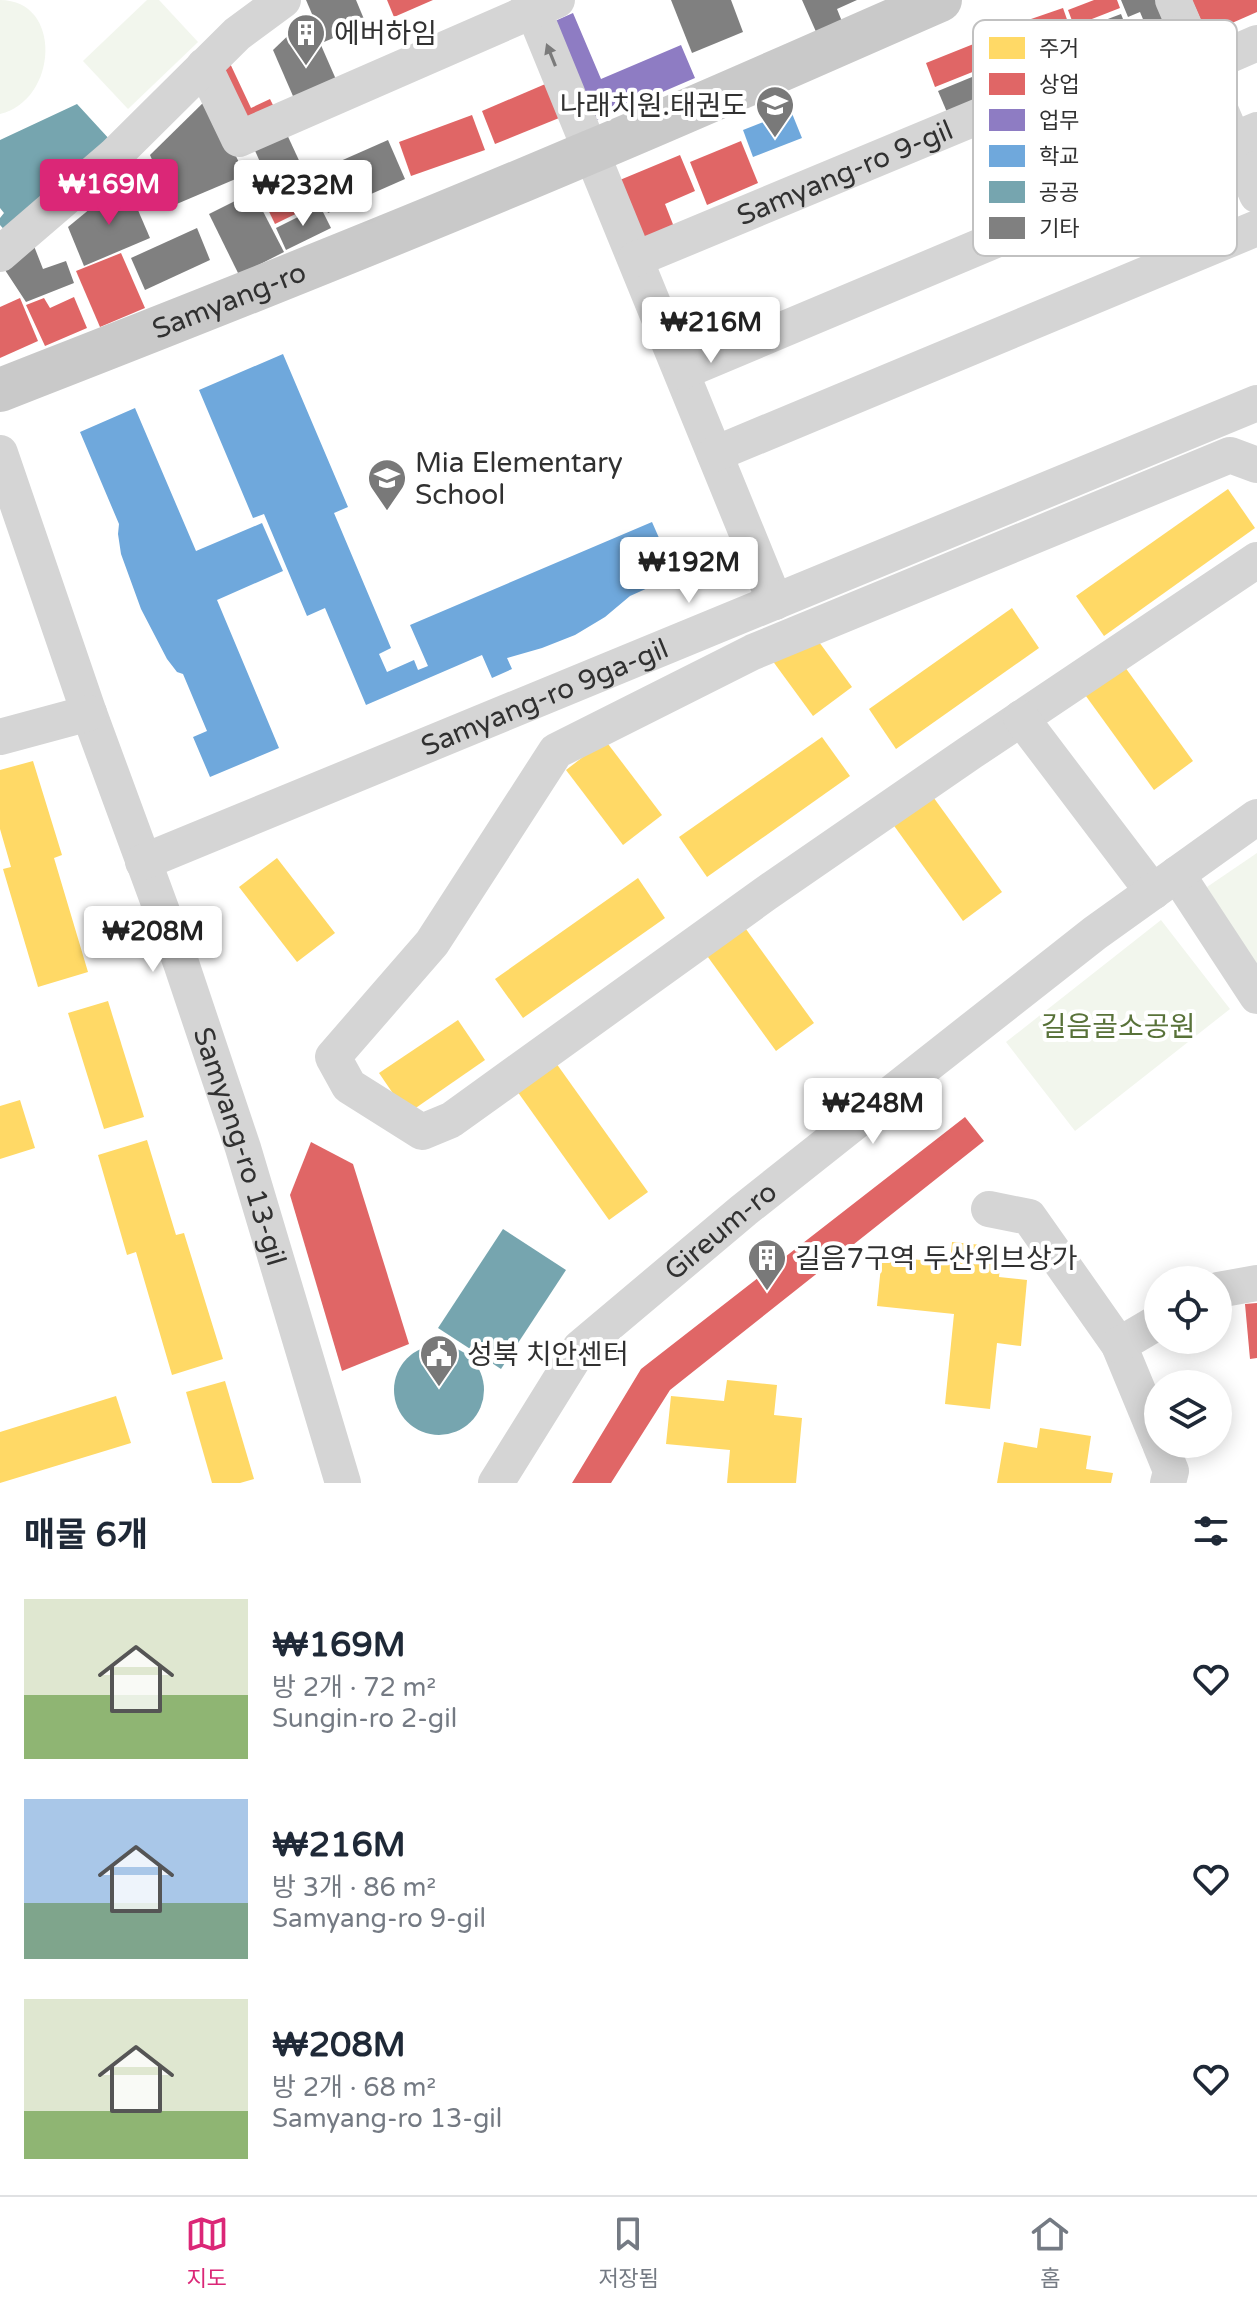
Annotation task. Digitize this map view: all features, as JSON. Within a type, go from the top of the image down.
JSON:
[{"type":"main road","name":"Samyang-ro","points":[[0,390],[239,297],[590,152],[940,0]]},
{"type":"street","points":[[0,254],[114,156],[237,34],[283,0]]},
{"type":"street","points":[[204,66],[239,139],[540,3],[590,152],[775,602]]},
{"type":"street","points":[[1237,52],[1257,43]]},
{"type":"street","name":"Samyang-ro 9-gil","points":[[636,259],[973,108]]},
{"type":"street","name":"Samyang-ro 9-gil","points":[[1245,135],[1257,195]]},
{"type":"street","points":[[1237,236],[1257,228]]},
{"type":"street","points":[[682,372],[973,250]]},
{"type":"street","points":[[715,454],[1190,256]]},
{"type":"street","name":"Samyang-ro 9ga-gil","points":[[143,862],[1257,403]]},
{"type":"street","name":"Samyang-ro 13-gil","points":[[0,453],[89,713],[181,963],[243,1148],[343,1483]]},
{"type":"street","points":[[1257,465],[1230,455],[753,652],[556,751],[432,943],[333,1057],[349,1086],[422,1132],[451,1120],[765,894],[1257,560]]},
{"type":"street","points":[[0,737],[89,713]]},
{"type":"street","points":[[1021,718],[1165,883],[1257,996]]},
{"type":"street","name":"Gireum-ro","points":[[496,1483],[580,1348],[744,1210],[1083,943],[1257,817]]},
{"type":"street","points":[[989,1209],[1029,1217],[1119,1345],[1144,1406]]},
{"type":"street","points":[[1232,1287],[1257,1283]]},
{"type":"street","points":[[1119,1345],[1144,1330]]},
{"type":"street","points":[[1166,1458],[1171,1471],[1168,1483]]},
{"type":"green space","points":[[0,0],[20,4],[35,16],[43,32],[45,52],[42,72],[33,90],[19,105],[0,114]]},
{"type":"green space","points":[[147,0],[159,0],[198,42],[128,109],[83,61]]},
{"type":"green space","points":[[1257,853],[1257,969],[1207,887]]},
{"type":"green space","name":"길음골소공원","points":[[1161,920],[1230,1009],[1075,1131],[1006,1042]]},
{"type":"building: 주거","points":[[1228,489],[1255,528],[1104,636],[1076,596]]},
{"type":"building: 주거","points":[[1012,608],[1039,648],[896,749],[869,709]]},
{"type":"building: 주거","points":[[811,631],[852,687],[813,716],[772,660]]},
{"type":"building: 주거","points":[[1122,663],[1193,761],[1154,790],[1083,692]]},
{"type":"building: 주거","points":[[822,737],[850,776],[707,877],[679,837]]},
{"type":"building: 주거","points":[[605,740],[662,815],[623,845],[566,770]]},
{"type":"building: 주거","points":[[33,761],[62,855],[54,858],[88,972],[38,987],[3,869],[11,867],[0,829],[0,770]]},
{"type":"building: 주거","points":[[931,794],[1002,892],[963,921],[892,823]]},
{"type":"building: 주거","points":[[277,858],[335,933],[297,962],[239,887]]},
{"type":"building: 주거","points":[[638,878],[665,918],[523,1018],[495,979]]},
{"type":"building: 주거","points":[[743,925],[814,1023],[776,1051],[705,953]]},
{"type":"building: 주거","points":[[108,1001],[144,1117],[104,1129],[68,1013]]},
{"type":"building: 주거","points":[[458,1020],[485,1060],[407,1114],[379,1073]]},
{"type":"building: 주거","points":[[556,1063],[648,1192],[609,1220],[517,1091]]},
{"type":"building: 주거","points":[[20,1100],[35,1148],[0,1159],[0,1106]]},
{"type":"building: 주거","points":[[147,1140],[176,1235],[184,1233],[223,1359],[172,1375],[136,1252],[127,1255],[98,1155]]},
{"type":"building: 주거","points":[[952,1242],[1002,1247],[999,1277],[1027,1280],[1021,1346],[997,1343],[990,1409],[945,1404],[954,1314],[877,1306],[882,1256],[950,1263]]},
{"type":"building: 주거","points":[[727,1380],[777,1385],[774,1415],[802,1418],[796,1483],[727,1483],[730,1450],[666,1444],[671,1396],[724,1401]]},
{"type":"building: 주거","points":[[225,1381],[254,1479],[240,1483],[212,1483],[186,1392]]},
{"type":"building: 주거","points":[[116,1396],[131,1443],[0,1483],[0,1432]]},
{"type":"building: 주거","points":[[1040,1428],[1091,1436],[1086,1469],[1113,1473],[1111,1483],[997,1483],[1004,1442],[1037,1448]]},
{"type":"building: 상업","points":[[387,0],[433,0],[394,17]]},
{"type":"building: 상업","points":[[1094,0],[1117,0],[1120,8],[1089,20],[1072,20],[1068,10]]},
{"type":"building: 상업","points":[[1192,0],[1257,0],[1257,12],[1237,21],[1201,20]]},
{"type":"building: 상업","points":[[1063,8],[1067,20],[1031,20]]},
{"type":"building: 상업","points":[[973,44],[973,72],[935,87],[926,63]]},
{"type":"building: 상업","points":[[227,57],[251,108],[270,99],[276,111],[244,126],[216,67]]},
{"type":"building: 상업","points":[[550,82],[564,116],[495,144],[482,111]]},
{"type":"building: 상업","points":[[472,115],[485,150],[411,176],[399,142]]},
{"type":"building: 상업","points":[[741,141],[758,183],[707,205],[690,162]]},
{"type":"building: 상업","points":[[680,155],[695,191],[665,204],[676,232],[642,246],[615,182]]},
{"type":"building: 상업","points":[[303,174],[318,203],[275,224],[261,195]]},
{"type":"building: 상업","points":[[121,253],[145,308],[100,327],[76,271]]},
{"type":"building: 상업","points":[[74,297],[87,328],[45,346],[26,305],[44,298],[50,308]]},
{"type":"building: 상업","points":[[20,298],[38,341],[0,358],[0,307]]},
{"type":"building: 상업","name":"길음7구역 두산위브상가","points":[[965,1117],[984,1141],[670,1390],[611,1483],[572,1483],[641,1369]]},
{"type":"building: 상업","points":[[311,1142],[353,1164],[409,1344],[342,1371],[290,1195]]},
{"type":"building: 상업","points":[[1257,1303],[1257,1358],[1250,1359],[1245,1304]]},
{"type":"building: 업무","points":[[573,13],[601,79],[681,45],[695,78],[588,124],[546,25]]},
{"type":"building: 학교","points":[[791,111],[802,138],[753,157],[743,130]]},
{"type":"building: 학교","points":[[283,354],[348,507],[334,513],[391,648],[379,654],[387,672],[414,660],[418,670],[428,666],[410,625],[652,522],[667,556],[673,558],[677,565],[675,572],[670,578],[630,596],[605,617],[575,635],[507,658],[512,669],[492,678],[482,655],[366,705],[325,608],[307,616],[264,514],[253,518],[199,390]]},
{"type":"building: 학교","points":[[135,408],[196,551],[262,523],[283,571],[217,600],[279,748],[210,777],[193,737],[207,731],[183,674],[177,672],[167,659],[141,609],[121,554],[119,524],[80,432]]},
{"type":"building: 공공","points":[[77,104],[111,141],[9,235],[0,225],[4,213],[0,208],[0,140]]},
{"type":"building: 공공","points":[[503,1229],[566,1270],[501,1369],[438,1328]]},
{"type":"building: 공공","name":"성북 치안센터","points":[[430,1345],[448,1345],[464,1352],[477,1365],[484,1381],[484,1399],[477,1415],[464,1428],[448,1435],[430,1435],[414,1428],[401,1415],[394,1399],[394,1381],[401,1365],[414,1352]]},
{"type":"building: 기타","points":[[306,0],[356,0],[366,24],[324,42]]},
{"type":"building: 기타","points":[[671,0],[731,0],[743,32],[692,53]]},
{"type":"building: 기타","points":[[802,0],[857,0],[837,9],[843,24],[817,34]]},
{"type":"building: 기타","points":[[1121,0],[1168,0],[1176,20],[1143,20],[1140,12],[1128,17]]},
{"type":"building: 기타","points":[[1121,14],[1123,20],[1105,20]]},
{"type":"building: 기타","name":"에버하임","points":[[310,20],[338,84],[296,103],[273,50],[298,26]]},
{"type":"building: 기타","points":[[972,77],[973,115],[952,124],[938,91]]},
{"type":"building: 기타","points":[[208,98],[245,175],[172,206],[150,155]]},
{"type":"building: 기타","points":[[284,128],[303,169],[282,179],[265,173],[252,144]]},
{"type":"building: 기타","points":[[388,140],[405,179],[328,213],[311,174]]},
{"type":"building: 기타","points":[[125,180],[150,238],[84,266],[68,227]]},
{"type":"building: 기타","points":[[253,192],[284,252],[239,275],[209,214]]},
{"type":"building: 기타","points":[[320,206],[331,228],[286,250],[276,228]]},
{"type":"building: 기타","points":[[197,228],[210,260],[145,290],[131,258]]},
{"type":"building: 기타","points":[[32,241],[43,269],[66,261],[74,283],[26,302],[3,267]]},
{"type":"place","name":"에버하임","points":[[306,67]]},
{"type":"place","name":"나래치원.태권도","points":[[775,139]]},
{"type":"place","name":"Mia Elementary School","points":[[387,512]]},
{"type":"place","name":"길음7구역 두산위브상가","points":[[767,1292]]},
{"type":"place","name":"성북 치안센터","points":[[439,1388]]}]
